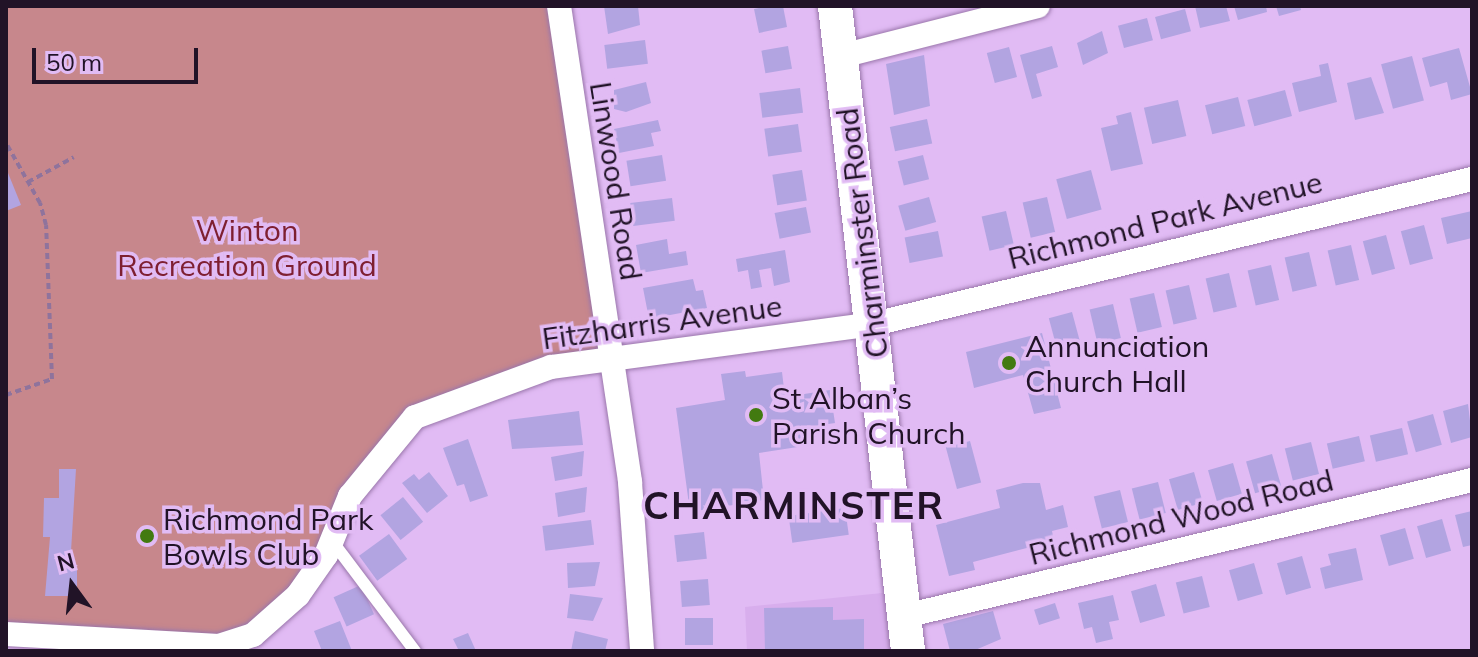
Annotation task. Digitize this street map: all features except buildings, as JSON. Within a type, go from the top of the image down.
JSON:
[{"type":"main road","name":"Charminster Road","points":[[835,6],[874,324],[908,651]]},
{"type":"street","name":"Linwood Road","points":[[559,6],[630,482],[642,651]]},
{"type":"street","points":[[842,56],[1038,6]]},
{"type":"street","name":"Richmond Park Avenue","points":[[874,324],[1472,179]]},
{"type":"street","name":"Fitzharris Avenue","points":[[6,634],[219,646],[253,635],[298,595],[332,541],[350,496],[415,417],[551,367],[611,363],[874,324]]},
{"type":"street","name":"Richmond Wood Road","points":[[905,616],[1472,480]]},
{"type":"lane","points":[[332,541],[415,651]]},
{"type":"path","points":[[6,143],[28,182],[46,225],[52,379],[6,395]]},
{"type":"path","points":[[28,182],[74,157]]},
{"type":"shaded area","points":[[902,591],[908,651],[747,651],[745,607]]},
{"type":"green space","name":"Winton Recreation Ground","points":[[6,6],[559,6],[611,363],[551,367],[415,418],[350,496],[339,549],[253,635],[6,634]]},
{"type":"place","name":"Annunciation Church Hall","points":[[1009,363]]},
{"type":"place","name":"St Alban’s Parish Church","points":[[756,415]]},
{"type":"place","name":"Richmond Park Bowls Club","points":[[147,536]]},
{"type":"district","name":"CHARMINSTER","points":[[794,506]]}]
